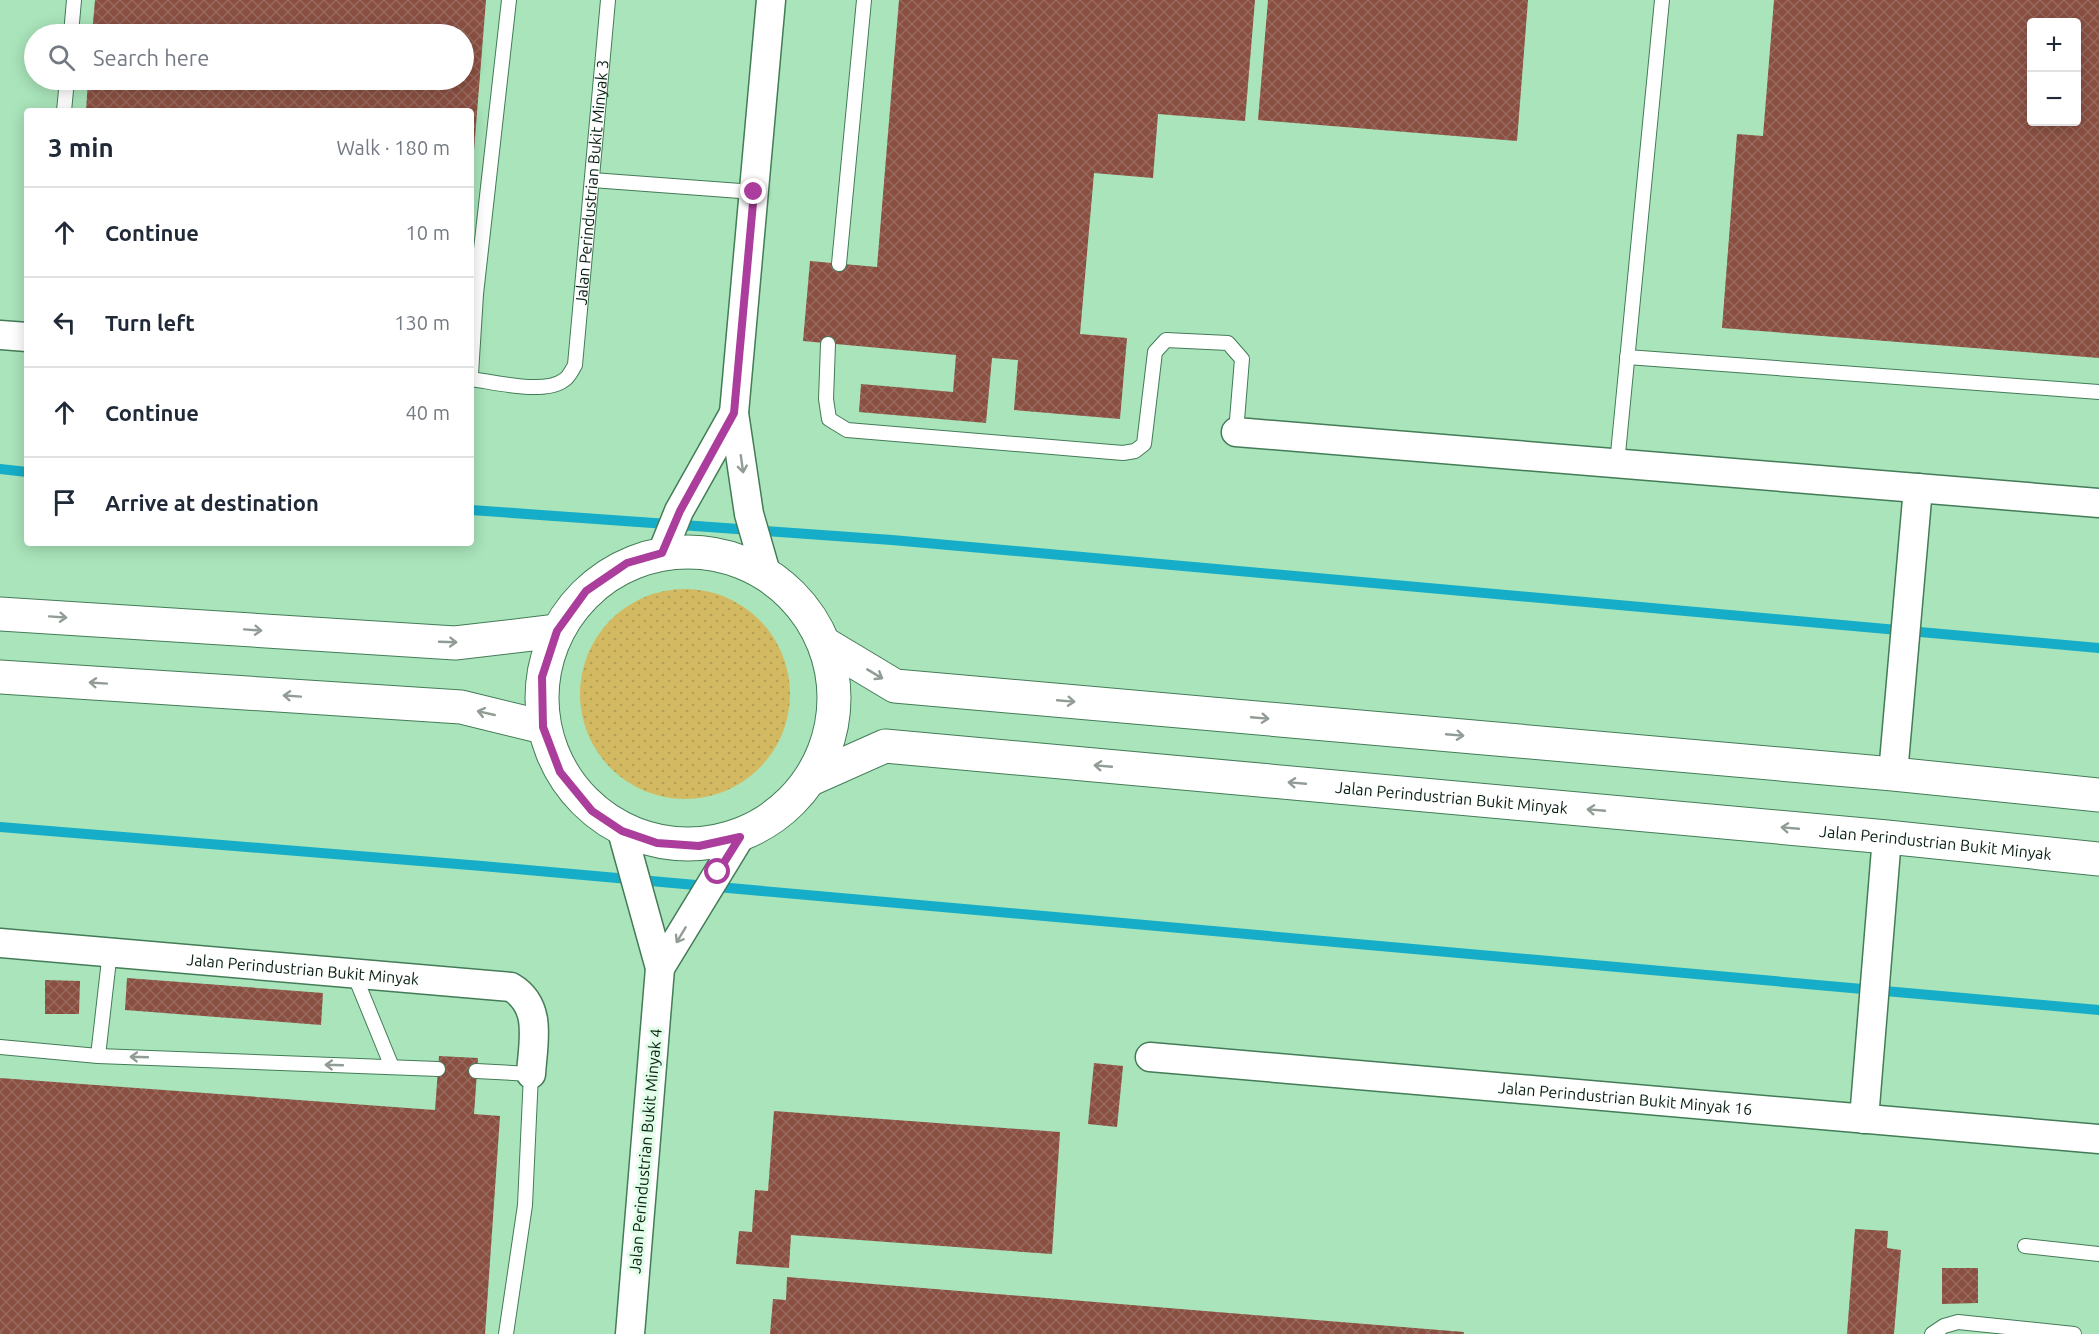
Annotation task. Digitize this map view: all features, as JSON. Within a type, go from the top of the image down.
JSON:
[{"type":"main road","points":[[665,545],[734,558],[761,558],[801,604],[825,644],[834,690],[830,736],[811,779],[780,813],[740,837],[699,846],[657,843],[622,831],[592,811],[560,772],[543,727],[542,677],[557,631],[586,591],[627,563],[665,545]]},
{"type":"main road","points":[[0,614],[455,643],[557,631]]},
{"type":"main road","points":[[825,644],[895,686],[1893,774],[2099,795]]},
{"type":"main road","points":[[0,677],[461,707],[543,727]]},
{"type":"main road","name":"Jalan Perindustrian Bukit Minyak","points":[[811,779],[885,746],[1887,837],[2099,859]]},
{"type":"street","points":[[761,558],[749,514],[734,413],[771,0]]},
{"type":"street","points":[[0,335],[24,338]]},
{"type":"street","points":[[665,545],[680,511],[734,413]]},
{"type":"street","points":[[1236,432],[2099,503]]},
{"type":"street","points":[[1893,774],[1918,488]]},
{"type":"street","points":[[622,831],[660,968]]},
{"type":"street","points":[[660,968],[740,837]]},
{"type":"street","points":[[1864,1119],[1887,837]]},
{"type":"street","name":"Jalan Perindustrian Bukit Minyak","points":[[0,943],[511,987],[523,994],[534,1020],[531,1074]]},
{"type":"street","name":"Jalan Perindustrian Bukit Minyak 4","points":[[630,1334],[660,968]]},
{"type":"street","name":"Jalan Perindustrian Bukit Minyak 16","points":[[1150,1057],[2099,1139]]},
{"type":"lane","points":[[72,24],[74,0]]},
{"type":"lane","points":[[474,286],[509,0]]},
{"type":"lane","name":"Jalan Perindustrian Bukit Minyak 3","points":[[474,379],[521,386],[550,387],[565,380],[575,365],[608,0]]},
{"type":"lane","points":[[839,264],[864,0]]},
{"type":"lane","points":[[1617,464],[1662,0]]},
{"type":"lane","points":[[64,108],[66,90]]},
{"type":"lane","points":[[592,180],[754,192]]},
{"type":"lane","points":[[828,344],[826,399],[829,419],[847,430],[1123,453],[1135,451],[1144,444],[1155,352],[1159,345],[1166,340],[1228,342],[1242,359],[1236,432]]},
{"type":"lane","points":[[1627,357],[2099,392]]},
{"type":"lane","points":[[98,1056],[110,951]]},
{"type":"lane","points":[[354,974],[392,1067]]},
{"type":"lane","points":[[0,1047],[98,1056],[438,1069]]},
{"type":"lane","points":[[476,1071],[531,1074],[525,1205],[506,1334]]},
{"type":"lane","points":[[2025,1246],[2099,1254]]},
{"type":"lane","points":[[1932,1334],[1944,1326],[1958,1322],[2074,1334]]},
{"type":"shaded area","points":[[675,589],[695,589],[716,593],[735,601],[760,619],[773,635],[786,663],[790,694],[786,725],[773,753],[760,769],[744,782],[716,795],[695,799],[675,799],[654,795],[635,787],[618,776],[603,761],[584,725],[580,704],[580,684],[584,663],[592,644],[603,627],[618,612],[654,593]]},
{"type":"building","points":[[95,0],[486,0],[474,150],[474,108],[86,108],[87,90],[474,90],[474,24],[93,24]]},
{"type":"building","points":[[899,0],[1255,0],[1245,121],[1158,114],[1153,178],[1094,173],[1080,334],[1127,338],[1120,419],[1014,410],[1018,360],[992,358],[986,423],[859,412],[861,384],[953,392],[956,355],[803,341],[810,261],[877,267]]},
{"type":"building","points":[[1268,0],[1528,0],[1517,141],[1258,120]]},
{"type":"building","points":[[1774,0],[2099,0],[2099,358],[1722,328],[1737,134],[1763,136]]},
{"type":"building","points":[[127,978],[323,993],[321,1025],[125,1010]]},
{"type":"building","points":[[45,980],[80,981],[79,1014],[45,1014]]},
{"type":"building","points":[[439,1056],[478,1058],[474,1114],[500,1116],[485,1334],[0,1334],[0,1078],[435,1110]]},
{"type":"building","points":[[1094,1063],[1123,1066],[1117,1127],[1088,1124]]},
{"type":"building","points":[[774,1111],[1060,1132],[1052,1254],[791,1235],[789,1268],[736,1264],[739,1231],[752,1232],[755,1190],[768,1191]]},
{"type":"building","points":[[1855,1229],[1888,1231],[1887,1248],[1901,1250],[1894,1334],[1847,1334]]},
{"type":"building","points":[[1942,1268],[1978,1268],[1978,1303],[1942,1304]]},
{"type":"building","points":[[787,1277],[1464,1332],[1464,1334],[770,1334],[773,1299],[786,1300]]},
{"type":"waterway","points":[[0,469],[24,472]]},
{"type":"waterway","points":[[474,510],[892,540],[2099,648]]},
{"type":"waterway","points":[[0,827],[482,866],[2099,1010]]},
{"type":"route","points":[[718,872],[740,837],[699,846],[657,843],[622,831],[592,811],[560,772],[543,727],[542,677],[557,631],[586,591],[627,563],[662,553],[680,511],[734,413],[754,192]]}]
